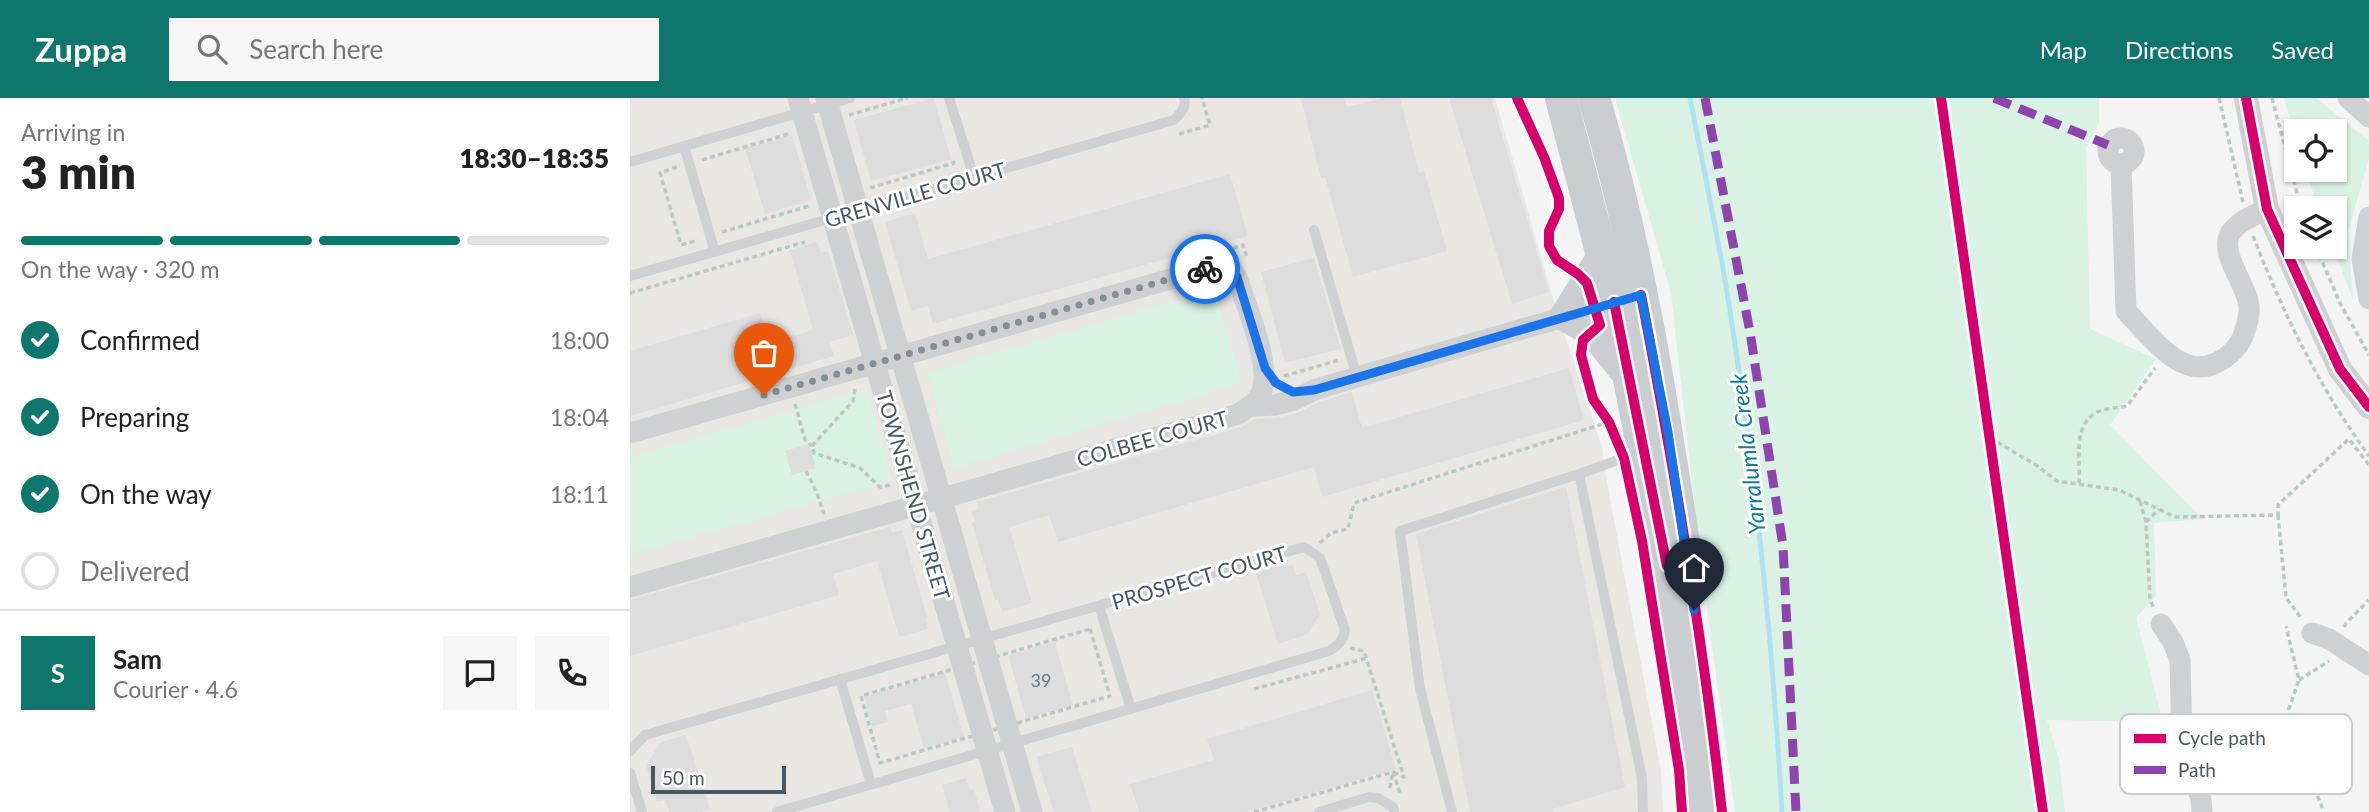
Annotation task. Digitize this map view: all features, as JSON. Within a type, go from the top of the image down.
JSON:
[{"type":"main road","points":[[1561,98],[1602,258],[1628,298],[1629,375],[1649,445],[1710,711],[1722,812]]},
{"type":"main road","points":[[1594,98],[1628,298],[1657,513],[1689,699],[1703,812]]},
{"type":"main road","points":[[1602,258],[1566,316],[1593,331],[1629,375]]},
{"type":"street","points":[[2246,98],[2267,209],[2340,369],[2369,407]]},
{"type":"street","points":[[2348,98],[2369,117]]},
{"type":"street","name":"TOWNSHEND STREET","points":[[829,108],[1032,812]]},
{"type":"street","name":"TOWNSHEND STREET","points":[[802,113],[1006,812]]},
{"type":"street","points":[[2121,164],[2126,311],[2180,363],[2195,366],[2214,365],[2230,355],[2242,340],[2249,305],[2228,251],[2229,236],[2239,224],[2267,209]]},
{"type":"street","points":[[2369,217],[2362,259],[2369,299]]},
{"type":"street","points":[[630,433],[1220,265],[1230,267],[1237,277],[1271,375],[1293,392],[1314,390]]},
{"type":"street","points":[[1251,406],[1285,402],[1314,390],[1354,367],[1566,316],[1628,298]]},
{"type":"street","name":"COLBEE COURT","points":[[630,587],[1238,414],[1260,396],[1271,375]]},
{"type":"street","points":[[2161,624],[2173,642],[2180,660],[2181,714]]},
{"type":"street","points":[[2312,633],[2342,647],[2369,665]]},
{"type":"street","points":[[2199,794],[2202,812]]},
{"type":"lane","points":[[630,162],[802,113],[829,108],[850,98]]},
{"type":"lane","points":[[949,98],[974,177]]},
{"type":"lane","name":"GRENVILLE COURT","points":[[630,276],[1174,120],[1182,112],[1186,103],[1184,98]]},
{"type":"lane","points":[[684,146],[715,252]]},
{"type":"lane","points":[[1314,230],[1354,367]]},
{"type":"lane","points":[[1452,812],[1420,689],[1400,531],[1579,474],[1649,445]]},
{"type":"lane","points":[[1579,474],[1642,778],[1643,812]]},
{"type":"lane","name":"PROSPECT COURT","points":[[630,751],[645,735],[1304,548],[1320,558],[1345,630],[1344,638],[1338,646]]},
{"type":"lane","points":[[1100,606],[1131,709]]},
{"type":"lane","points":[[777,812],[1329,651],[1338,646]]},
{"type":"lane","points":[[840,679],[871,784]]},
{"type":"lane","points":[[630,773],[642,812]]},
{"type":"lane","points":[[1319,812],[1369,797],[1378,798],[1393,807],[1394,812]]},
{"type":"path","points":[[829,108],[907,98]]},
{"type":"path","points":[[2272,98],[2298,196]]},
{"type":"path","points":[[681,245],[660,173],[689,164],[802,113]]},
{"type":"path","points":[[1230,248],[1243,245],[1247,257]]},
{"type":"path","points":[[2321,259],[2340,303],[2369,355]]},
{"type":"path","points":[[2079,483],[2078,450],[2080,436],[2087,423],[2094,414],[2127,406],[2167,352]]},
{"type":"path","points":[[1271,375],[1284,376],[1354,367]]},
{"type":"path","points":[[812,446],[853,401],[855,382]]},
{"type":"path","points":[[791,388],[806,440],[814,453],[860,468],[880,487],[898,483]]},
{"type":"path","points":[[1600,408],[1609,422],[1649,445]]},
{"type":"path","points":[[1311,552],[1331,533],[1348,529],[1354,503],[1609,422]]},
{"type":"path","points":[[1988,425],[1992,452]]},
{"type":"path","points":[[1990,438],[2036,465],[2057,481],[2119,490],[2175,517],[2278,515]]},
{"type":"path","points":[[2312,633],[2286,597],[2278,505],[2349,439],[2369,465]]},
{"type":"path","points":[[806,471],[817,493],[829,530]]},
{"type":"path","points":[[2140,501],[2147,522],[2150,599],[2161,624]]},
{"type":"path","points":[[2147,522],[2159,509]]},
{"type":"path","points":[[2298,680],[2342,647],[2346,622],[2369,600]]},
{"type":"path","points":[[2286,626],[2298,680],[2287,714]]},
{"type":"path","points":[[1338,646],[1364,651],[1404,777],[1393,772],[1386,803]]},
{"type":"path","points":[[2317,794],[2324,812]]},
{"type":"shaded area","points":[[630,98],[1495,98],[1557,312],[1602,447],[1661,771],[1663,812],[630,812]]},
{"type":"green space","points":[[1615,98],[2099,98],[2099,122],[2086,148],[2090,329],[2156,359],[2110,425],[2203,519],[2154,523],[2156,595],[2136,618],[2161,714],[2120,714],[2120,721],[2047,720],[2059,759],[2065,812],[1735,812],[1702,573],[1671,293]]},
{"type":"green space","points":[[2284,98],[2316,98],[2342,119],[2290,119]]},
{"type":"green space","points":[[2347,123],[2369,141],[2369,159],[2348,231],[2353,300],[2338,259],[2347,259],[2347,196],[2314,196],[2310,182],[2347,182]]},
{"type":"green space","points":[[1214,289],[1242,383],[955,468],[927,373]]},
{"type":"green space","points":[[866,389],[892,480],[630,555],[630,457]]},
{"type":"building","points":[[934,98],[951,159],[871,181],[854,120]]},
{"type":"building","points":[[1301,98],[1344,98],[1346,107],[1383,98],[1400,98],[1419,173],[1424,171],[1447,251],[1353,277],[1325,177],[1321,178]]},
{"type":"building","points":[[1449,98],[1491,98],[1549,292],[1512,304]]},
{"type":"building","points":[[792,135],[811,200],[765,214],[745,148]]},
{"type":"building","points":[[1230,174],[1248,236],[933,324],[928,306],[911,311],[885,222],[915,213],[928,259]]},
{"type":"building","points":[[817,242],[821,253],[828,251],[853,335],[830,342],[834,356],[630,416],[630,351],[760,313],[769,343],[813,330],[790,250]]},
{"type":"building","points":[[1314,258],[1341,349],[1285,363],[1261,272]]},
{"type":"building","points":[[1569,368],[1584,420],[1322,497],[1314,467],[1058,542],[1049,515],[1009,527],[1032,603],[1002,612],[998,599],[995,600],[972,523],[975,522],[971,511],[978,509],[977,502],[1242,427],[1255,419],[1298,413],[1319,402],[1352,392],[1362,428]]},
{"type":"building","points":[[809,444],[816,468],[792,475],[785,451]]},
{"type":"building","points":[[1566,487],[1625,787],[1553,809],[1554,812],[1470,812],[1416,534]]},
{"type":"building","points":[[890,527],[892,533],[902,530],[928,629],[899,637],[877,561],[833,574],[839,595],[630,656],[630,600]]},
{"type":"building","points":[[1283,563],[1284,567],[1292,565],[1296,575],[1306,572],[1320,614],[1308,634],[1278,644],[1255,570]]},
{"type":"building","points":[[1055,642],[1073,706],[1026,718],[1008,655]]},
{"type":"building","points":[[945,673],[964,737],[924,748],[911,704],[885,711],[888,722],[872,726],[864,697]]},
{"type":"building","points":[[1372,690],[1396,769],[1246,812],[1139,812],[1130,784],[1214,760],[1207,739]]},
{"type":"building","points":[[686,735],[710,809],[701,812],[669,812],[665,800],[657,802],[646,765],[661,742]]},
{"type":"building","points":[[1072,747],[1092,812],[1054,812],[1036,757]]},
{"type":"building","points":[[966,778],[970,790],[974,788],[980,812],[950,812],[942,785]]},
{"type":"waterway","name":"Yarralumla Creek","points":[[1690,98],[1725,280],[1745,412],[1767,612],[1782,812]]},
{"type":"marked path","points":[[1705,98],[1750,332],[1783,546],[1796,812]]},
{"type":"marked path","points":[[1994,98],[2108,145]]},
{"type":"cycle path","points":[[1517,98],[1559,198],[1559,209],[1549,231],[1549,246],[1557,260],[1587,283],[1600,325],[1583,340],[1581,355],[1593,399],[1609,422],[1624,458],[1642,541],[1679,770],[1682,812]]},
{"type":"cycle path","points":[[1941,98],[2043,812]]},
{"type":"cycle path","points":[[2246,98],[2267,209],[2340,369],[2369,407]]},
{"type":"cycle path","points":[[1641,295],[1687,553],[1722,812]]},
{"type":"cycle path","points":[[1614,302],[1667,566]]},
{"type":"way so far","points":[[764,395],[1205,269]]},
{"type":"route","points":[[1205,269],[1220,265],[1230,267],[1237,277],[1265,368],[1276,383],[1293,392],[1314,390],[1641,295],[1668,432],[1694,610]]}]
